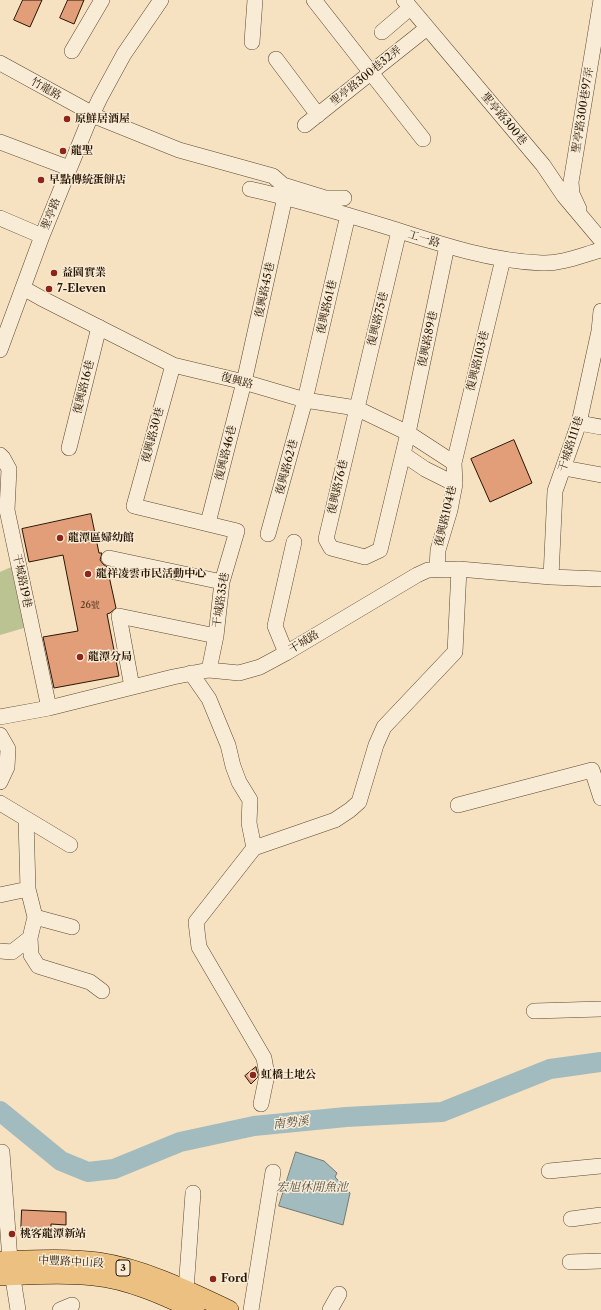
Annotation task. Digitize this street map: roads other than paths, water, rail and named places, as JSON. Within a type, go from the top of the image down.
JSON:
[{"type":"main road","name":"中豐路中山段","points":[[6,1268],[64,1260],[98,1262],[135,1270],[186,1290],[229,1310]]},
{"type":"main road","name":"中豐路中山段","points":[[6,1268],[95,1276],[132,1284],[170,1298],[195,1310]]},
{"type":"street","points":[[72,51],[102,0]]},
{"type":"street","name":"聖亭路","points":[[0,350],[42,236],[92,115],[124,54],[161,0]]},
{"type":"street","points":[[252,42],[254,0]]},
{"type":"street","points":[[314,0],[423,139]]},
{"type":"street","name":"聖亭路300巷97弄","points":[[583,218],[572,194],[571,182],[601,0]]},
{"type":"street","points":[[382,32],[407,4]]},
{"type":"street","name":"聖亭路300巷","points":[[407,4],[543,165],[564,196],[601,240]]},
{"type":"street","name":"聖亭路300巷32弄","points":[[305,125],[427,28]]},
{"type":"street","points":[[276,59],[318,115]]},
{"type":"street","name":"竹龍路","points":[[0,63],[84,109],[92,115],[179,150],[273,176],[283,184],[325,198],[344,198]]},
{"type":"street","points":[[0,142],[69,168]]},
{"type":"street","name":"工一路","points":[[250,189],[285,197],[348,215],[447,246],[503,259],[543,264],[561,261],[601,250]]},
{"type":"street","name":"復興路45巷","points":[[244,382],[285,197]]},
{"type":"street","name":"復興路61巷","points":[[305,400],[348,215]]},
{"type":"street","points":[[0,218],[42,236]]},
{"type":"street","name":"復興路75巷","points":[[356,408],[399,231]]},
{"type":"street","name":"復興路89巷","points":[[403,454],[447,246]]},
{"type":"street","name":"復興路103巷","points":[[454,463],[503,259]]},
{"type":"street","name":"復興路","points":[[23,288],[173,365],[244,382],[305,400],[356,408],[408,433],[454,463]]},
{"type":"street","name":"干城路111巷","points":[[551,577],[555,491],[595,377],[601,311]]},
{"type":"street","name":"復興路16巷","points":[[69,448],[99,328]]},
{"type":"street","name":"復興路30巷","points":[[173,365],[134,506],[208,523]]},
{"type":"street","name":"復興路46巷","points":[[208,523],[244,382]]},
{"type":"street","name":"復興路62巷","points":[[268,534],[305,400]]},
{"type":"street","name":"復興路76巷","points":[[356,408],[326,539],[331,548],[365,557],[380,550],[403,454]]},
{"type":"street","points":[[579,422],[601,427]]},
{"type":"street","points":[[403,454],[425,469],[455,484]]},
{"type":"street","name":"干城路19巷","points":[[0,455],[4,458],[9,469],[7,510],[48,708]]},
{"type":"street","name":"復興路104巷","points":[[437,569],[438,550],[450,510],[455,484],[454,463]]},
{"type":"street","points":[[564,468],[601,475]]},
{"type":"street","name":"干城路35巷","points":[[208,523],[237,531],[222,582],[216,636],[209,670]]},
{"type":"street","points":[[286,653],[275,626],[294,542]]},
{"type":"street","points":[[109,558],[222,582]]},
{"type":"street","points":[[261,1104],[267,1075],[264,1058],[200,948],[196,922],[254,848],[335,820],[359,802],[376,745],[384,727],[455,652],[459,569]]},
{"type":"street","name":"干城路","points":[[0,717],[48,708],[191,673],[209,670],[239,673],[260,667],[416,575],[428,570],[459,569],[551,577],[601,579]]},
{"type":"street","points":[[132,687],[119,616],[216,636]]},
{"type":"street","points":[[191,673],[209,700],[228,745],[239,782],[250,800],[249,823],[254,848]]},
{"type":"street","points":[[0,735],[8,749],[7,767],[0,782]]},
{"type":"street","points":[[458,805],[592,770],[601,798]]},
{"type":"street","points":[[0,803],[70,845]]},
{"type":"street","points":[[26,819],[28,889],[35,917],[30,938],[31,955],[38,966],[90,982],[102,991]]},
{"type":"street","points":[[0,895],[28,889]]},
{"type":"street","points":[[35,917],[72,927]]},
{"type":"street","points":[[0,951],[12,952],[30,938]]},
{"type":"street","points":[[534,1011],[601,1009]]},
{"type":"street","points":[[0,1152],[2,1152],[6,1268],[18,1310]]},
{"type":"street","points":[[550,1171],[601,1166]]},
{"type":"street","points":[[251,1310],[273,1172]]},
{"type":"street","points":[[186,1290],[193,1193]]},
{"type":"street","points":[[571,1218],[601,1215]]},
{"type":"street","points":[[570,1262],[601,1261]]},
{"type":"street","points":[[330,1310],[338,1294]]},
{"type":"water","name":"宏旭休閒魚池","points":[[296,1152],[324,1161],[337,1173],[335,1177],[350,1193],[343,1225],[279,1206]]},
{"type":"waterway","name":"南勢溪","points":[[0,1111],[61,1161],[88,1172],[114,1169],[180,1142],[254,1126],[346,1117],[442,1112],[550,1069],[601,1062]]},
{"type":"place","name":"原鮮居酒屋","points":[[67,119]]},
{"type":"place","name":"龍聖","points":[[63,151]]},
{"type":"place","name":"早點傳統蛋餅店","points":[[41,180]]},
{"type":"place","name":"益園實業","points":[[54,273]]},
{"type":"place","name":"7-Eleven","points":[[49,289]]},
{"type":"place","name":"龍潭區婦幼館","points":[[60,538]]},
{"type":"place","name":"龍祥凌雲市民活動中心","points":[[88,574]]},
{"type":"place","name":"龍潭分局","points":[[80,657]]},
{"type":"place","name":"虹橋土地公","points":[[253,1075]]},
{"type":"place","name":"桃客龍潭新站","points":[[12,1234]]},
{"type":"place","name":"Ford","points":[[213,1279]]}]
